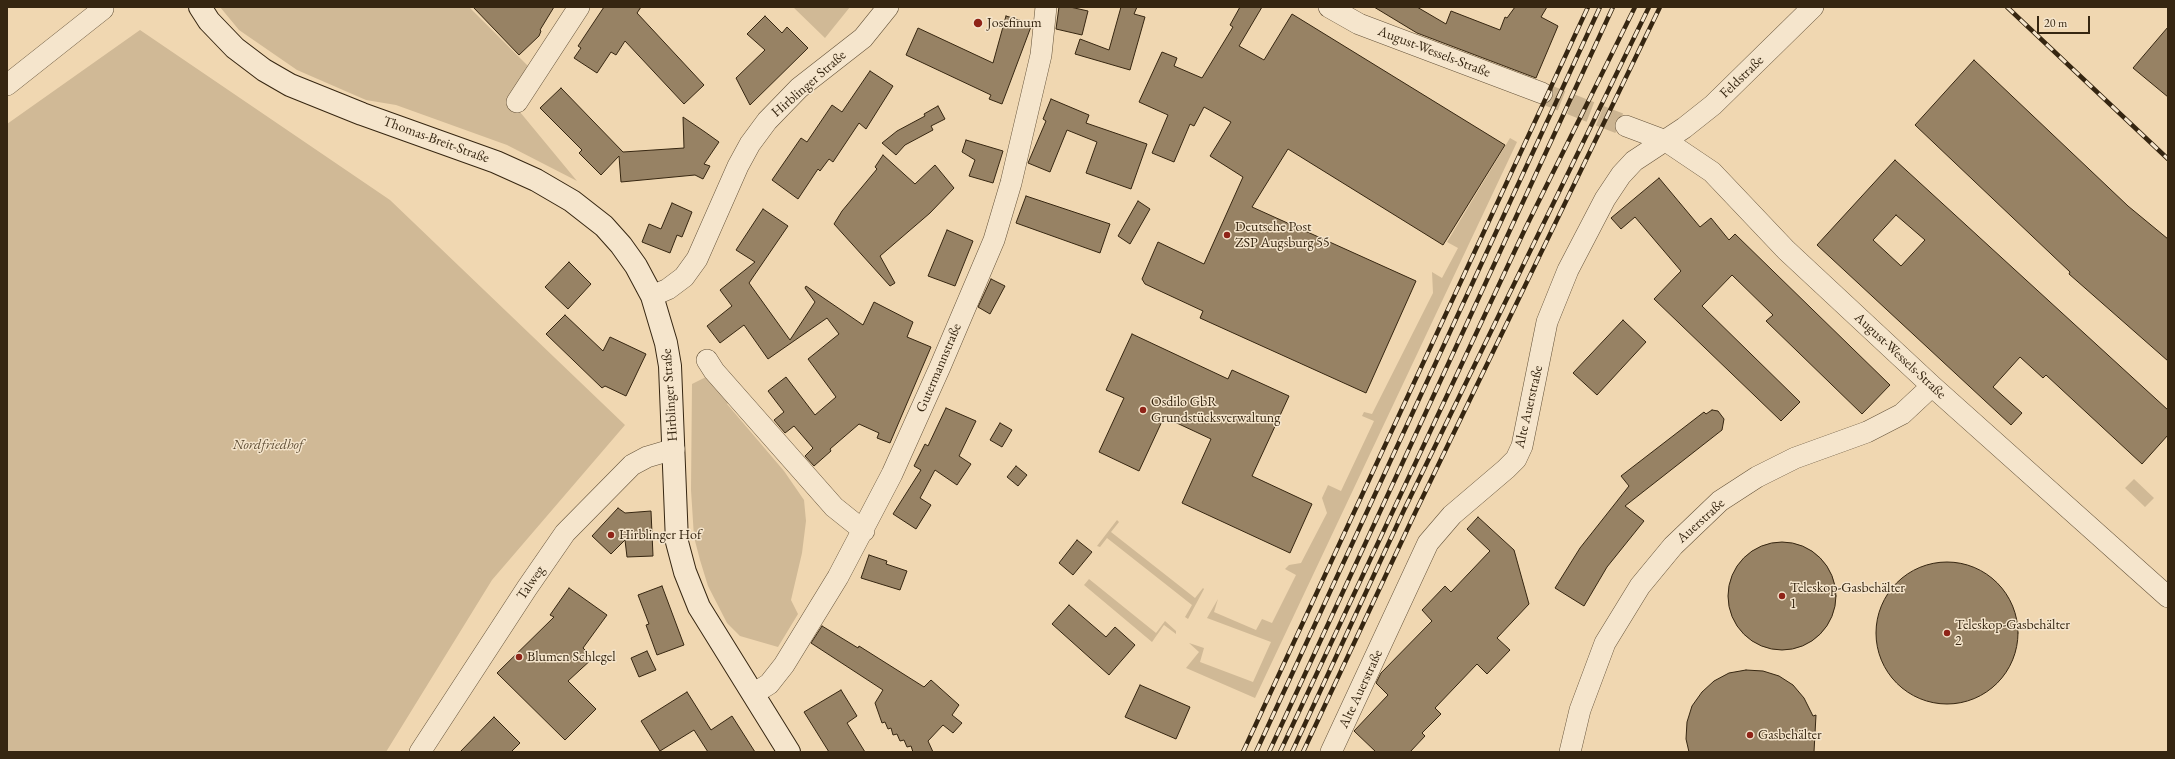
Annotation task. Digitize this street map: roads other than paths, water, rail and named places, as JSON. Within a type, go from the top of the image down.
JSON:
[{"type":"main road","name":"Thomas-Breit-Straße","points":[[200,7],[209,21],[235,48],[264,70],[290,85],[362,114],[496,162],[536,180],[572,201],[604,226],[621,245],[636,266],[652,296]]},
{"type":"main road","name":"Hirblinger Straße","points":[[652,296],[666,343],[670,366],[677,542],[685,572],[699,607],[789,752]]},
{"type":"street","points":[[517,102],[579,7]]},
{"type":"street","name":"Hirblinger Straße","points":[[652,296],[668,289],[684,277],[697,260],[738,166],[750,144],[767,121],[799,88],[863,38],[888,7]]},
{"type":"street","name":"Gutermannstraße","points":[[753,694],[769,684],[784,665],[838,577],[864,531],[892,474],[994,240],[1011,183],[1041,54],[1046,7]]},
{"type":"street","name":"August-Wessels-Straße","points":[[1329,7],[1359,24],[1542,93]]},
{"type":"street","name":"Feldstraße","points":[[1666,141],[1713,105],[1813,7]]},
{"type":"street","points":[[7,85],[103,9]]},
{"type":"street","name":"August-Wessels-Straße","points":[[1626,126],[1666,141],[1712,172],[1786,250],[1932,386],[2168,597]]},
{"type":"street","name":"Alte Auerstraße","points":[[1331,752],[1428,543],[1452,515],[1516,459],[1522,446],[1547,322],[1568,270],[1598,213],[1621,175],[1634,161],[1646,151],[1666,141]]},
{"type":"street","points":[[707,360],[714,371],[834,507],[864,531]]},
{"type":"street","name":"Auerstraße","points":[[1570,752],[1580,710],[1605,643],[1640,586],[1673,546],[1720,501],[1757,477],[1795,458],[1867,432],[1902,414],[1932,386]]},
{"type":"street","name":"Talweg","points":[[420,752],[527,588],[565,533],[632,465],[647,456],[674,449]]},
{"type":"tunnel","points":[[1542,93],[1626,126]]},
{"type":"railway","points":[[1243,752],[1588,7]]},
{"type":"railway","points":[[1256,752],[1600,7]]},
{"type":"railway","points":[[1269,752],[1613,7]]},
{"type":"railway","points":[[1280,752],[1526,227],[1635,7]]},
{"type":"railway","points":[[1292,752],[1404,510],[1649,7]]},
{"type":"railway","points":[[1303,752],[1415,513],[1660,7]]},
{"type":"railway","points":[[2007,7],[2168,159]]},
{"type":"place","name":"Josefinum","points":[[978,23]]},
{"type":"place","name":"Deutsche Post ZSP Augsburg 55","points":[[1227,235]]},
{"type":"place","name":"Osdilo GbR Grundstücksverwaltung","points":[[1143,410]]},
{"type":"place","name":"Hirblinger Hof","points":[[611,535]]},
{"type":"place","name":"Teleskop-Gasbehälter 1","points":[[1782,596]]},
{"type":"place","name":"Teleskop-Gasbehälter 2","points":[[1947,633]]},
{"type":"place","name":"Blumen Schlegel","points":[[519,657]]},
{"type":"place","name":"Gasbehälter","points":[[1750,735]]},
{"type":"park label","name":"Nordfriedhof","points":[[268,445]]}]
